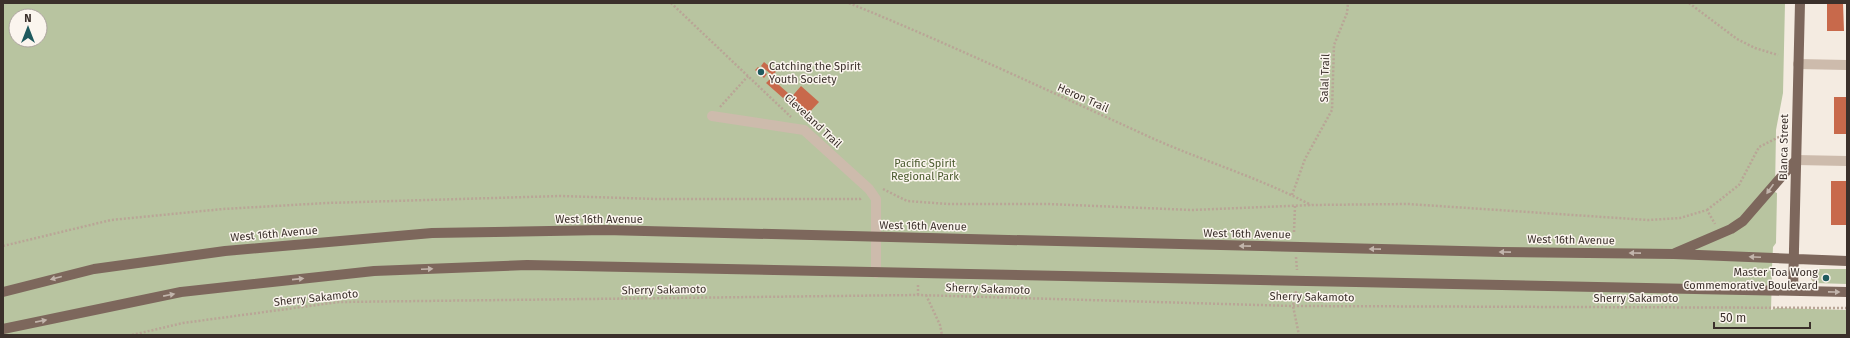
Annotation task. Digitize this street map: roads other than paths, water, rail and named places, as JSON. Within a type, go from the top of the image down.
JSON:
[{"type":"main road","name":"Blanca Street","points":[[1793,291],[1800,3]]},
{"type":"main road","points":[[1674,254],[1731,229],[1743,221],[1796,160]]},
{"type":"main road","name":"West 16th Avenue","points":[[3,292],[94,268],[225,251],[432,233],[605,230],[1502,252],[1674,254],[1847,261]]},
{"type":"main road","points":[[3,328],[181,292],[374,271],[527,265],[876,273],[1297,279],[1847,292]]},
{"type":"street","points":[[1798,64],[1847,65]]},
{"type":"street","name":"Cleveland Trail","points":[[712,116],[804,130],[870,189],[876,199],[876,273]]},
{"type":"street","points":[[1796,160],[1847,161]]},
{"type":"place","name":"Catching the Spirit Youth Society","points":[[761,72]]},
{"type":"place","name":"Master Toa Wong Commemorative Boulevard","points":[[1826,278]]},
{"type":"park label","name":"Pacific Spirit Regional Park","points":[[925,169]]}]
